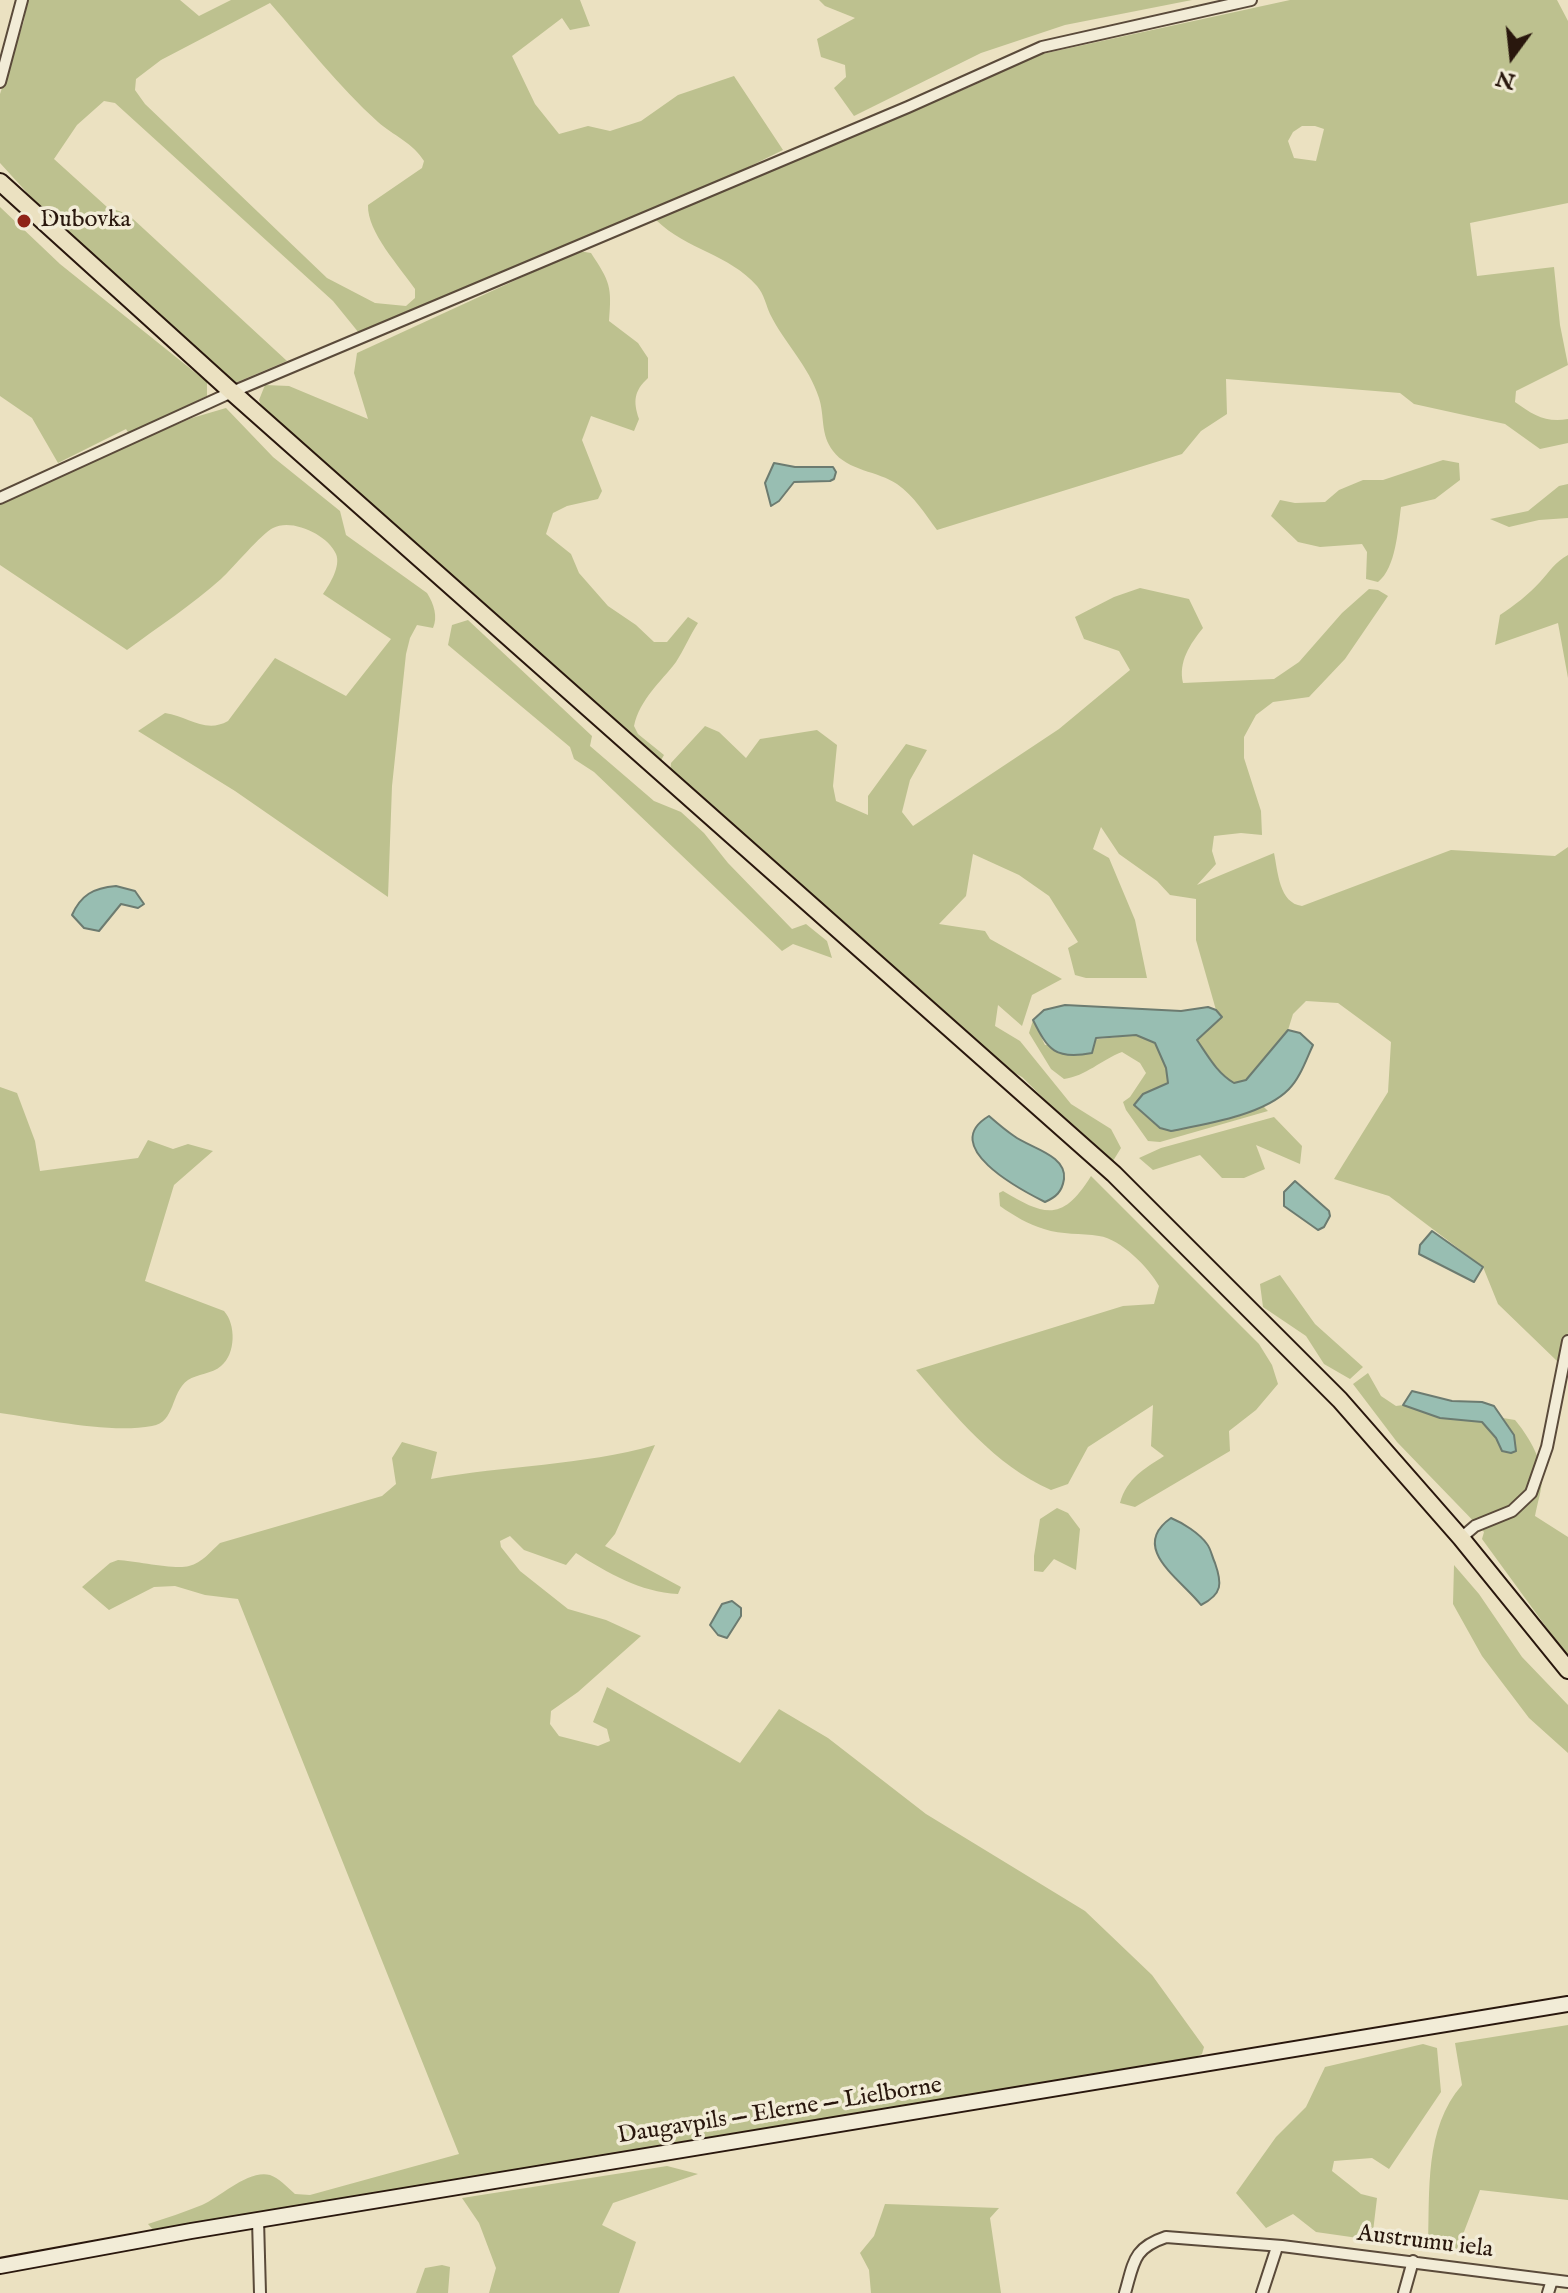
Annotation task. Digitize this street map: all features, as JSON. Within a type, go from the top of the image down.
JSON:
[{"type":"main road","points":[[0,182],[232,392],[1114,1174],[1340,1400],[1461,1538],[1568,1670]]},
{"type":"main road","name":"Daugavpils — Elerne — Lielborne","points":[[0,2266],[258,2220],[1568,2004]]},
{"type":"street","points":[[0,82],[22,0]]},
{"type":"street","points":[[0,498],[232,392],[908,107],[1042,47],[1251,0]]},
{"type":"street","points":[[1461,1538],[1475,1526],[1512,1511],[1531,1493],[1547,1447],[1568,1341]]},
{"type":"street","points":[[258,2220],[260,2293]]},
{"type":"street","name":"Austrumu iela","points":[[1125,2293],[1136,2255],[1150,2242],[1166,2237],[1282,2246],[1568,2282]]},
{"type":"street","points":[[1262,2293],[1277,2247]]},
{"type":"street","points":[[1404,2293],[1413,2261]]},
{"type":"street","points":[[1548,2293],[1552,2280]]},
{"type":"green space","points":[[27,0],[180,0],[199,16],[231,0],[580,0],[590,26],[570,30],[562,18],[512,56],[535,104],[559,134],[588,126],[610,131],[641,121],[678,95],[734,76],[783,150],[710,186],[359,333],[333,301],[115,103],[104,101],[77,125],[54,159],[107,207],[132,218],[287,361],[235,383],[31,197],[0,163],[0,94],[24,21]],"holes":[[[270,3],[363,108],[415,150],[424,161],[422,168],[368,205],[378,238],[415,289],[415,298],[406,306],[375,303],[327,278],[145,104],[135,90],[136,79],[161,60]]]},
{"type":"green space","points":[[819,0],[1192,0],[1065,25],[981,53],[854,116],[834,88],[846,77],[845,65],[821,57],[817,39],[855,18],[825,6]]},
{"type":"green space","points":[[1290,0],[1557,0],[1568,21],[1568,203],[1470,223],[1477,276],[1554,267],[1568,365],[1516,391],[1515,402],[1540,417],[1568,419],[1568,443],[1540,449],[1505,424],[1414,404],[1400,393],[1226,379],[1227,414],[1201,431],[1182,454],[937,530],[897,484],[847,463],[833,451],[826,438],[815,386],[776,325],[757,286],[734,266],[681,238],[656,220],[972,86],[1033,56]],"holes":[[[1302,126],[1324,129],[1316,161],[1294,158],[1288,141],[1293,132]]]},
{"type":"green space","points":[[0,207],[60,264],[207,382],[207,396],[129,434],[126,429],[58,463],[32,418],[0,396]]},
{"type":"green space","points":[[579,251],[591,253],[602,271],[610,292],[609,321],[638,343],[648,358],[648,378],[636,397],[639,419],[634,431],[591,416],[582,440],[602,491],[598,499],[567,506],[553,513],[546,534],[571,554],[579,573],[608,606],[654,642],[667,642],[688,617],[698,623],[676,662],[646,699],[634,726],[638,734],[664,755],[660,762],[263,411],[259,400],[265,385],[289,386],[368,419],[354,373],[357,353]]},
{"type":"green space","points":[[226,408],[273,457],[340,511],[346,535],[427,593],[433,606],[433,628],[417,625],[406,654],[392,786],[388,897],[235,791],[138,731],[165,713],[204,725],[220,725],[228,721],[275,658],[346,696],[391,639],[323,594],[332,580],[337,559],[332,547],[318,535],[290,525],[273,528],[210,589],[127,650],[0,565],[0,504],[21,491],[192,418]]},
{"type":"green space","points":[[1443,460],[1459,463],[1460,480],[1435,499],[1401,507],[1392,558],[1378,582],[1366,579],[1367,552],[1362,544],[1320,547],[1298,542],[1271,516],[1280,500],[1325,502],[1339,490],[1363,480],[1383,480]]},
{"type":"green space","points":[[1568,484],[1568,518],[1509,527],[1490,519],[1528,511],[1559,486]]},
{"type":"green space","points":[[1568,555],[1568,678],[1558,623],[1495,645],[1500,615],[1526,596]]},
{"type":"green space","points":[[1140,588],[1189,599],[1203,628],[1184,661],[1183,683],[1274,679],[1299,662],[1342,613],[1369,589],[1388,596],[1345,659],[1309,697],[1273,702],[1256,715],[1244,737],[1244,758],[1261,811],[1262,835],[1241,833],[1214,836],[1212,851],[1216,864],[1197,885],[1274,853],[1284,893],[1294,904],[1302,906],[1451,850],[1555,856],[1568,847],[1568,1333],[1557,1361],[1498,1304],[1483,1267],[1389,1196],[1334,1179],[1388,1092],[1391,1042],[1338,1003],[1306,1001],[1293,1014],[1288,1030],[1267,1058],[1246,1080],[1234,1083],[1226,1078],[1197,1040],[1221,1017],[1216,1010],[1196,940],[1196,899],[1170,895],[1157,881],[1119,854],[1101,827],[1093,849],[1109,858],[1135,920],[1147,978],[1086,978],[1075,975],[1068,948],[1078,942],[1049,896],[1019,875],[973,854],[966,896],[939,924],[985,931],[990,939],[1062,979],[1032,995],[1022,1026],[998,1005],[995,1026],[1020,1041],[1071,1104],[1111,1129],[1121,1148],[1113,1161],[1105,1159],[1022,1077],[998,1064],[890,963],[670,774],[671,763],[705,726],[719,732],[746,758],[760,739],[817,730],[837,745],[833,786],[836,801],[868,815],[868,796],[906,744],[927,750],[910,780],[902,812],[913,826],[1059,729],[1130,670],[1119,651],[1084,639],[1075,617]]},
{"type":"green space","points":[[468,620],[592,736],[590,746],[654,801],[681,812],[792,929],[806,924],[827,941],[832,958],[793,944],[782,951],[594,772],[574,759],[570,747],[448,645],[452,625]]},
{"type":"green space","points":[[1033,1020],[1045,1045],[1136,1035],[1155,1043],[1166,1068],[1168,1083],[1143,1094],[1134,1105],[1162,1127],[1184,1128],[1263,1106],[1268,1111],[1160,1142],[1148,1141],[1123,1102],[1146,1073],[1140,1063],[1122,1052],[1079,1075],[1064,1079],[1051,1069],[1029,1033]]},
{"type":"green space","points":[[0,1087],[17,1093],[35,1141],[40,1171],[138,1158],[148,1140],[173,1149],[188,1144],[213,1151],[174,1185],[145,1281],[224,1311],[231,1323],[232,1347],[221,1366],[188,1380],[182,1386],[169,1413],[160,1423],[135,1428],[97,1427],[0,1413]]},
{"type":"green space","points":[[1274,1117],[1302,1146],[1300,1164],[1256,1145],[1265,1169],[1244,1178],[1222,1178],[1200,1155],[1153,1170],[1139,1158],[1161,1148]]},
{"type":"green space","points":[[1091,1176],[1259,1344],[1272,1365],[1278,1384],[1256,1410],[1229,1431],[1230,1451],[1135,1507],[1120,1503],[1123,1494],[1137,1475],[1164,1456],[1151,1446],[1153,1405],[1088,1447],[1068,1484],[1051,1490],[1011,1467],[977,1438],[916,1370],[1123,1306],[1154,1304],[1159,1286],[1125,1248],[1099,1236],[1044,1229],[1000,1206],[999,1193],[1003,1191],[1031,1206],[1053,1210],[1071,1201]]},
{"type":"green space","points":[[1280,1275],[1315,1324],[1363,1367],[1350,1379],[1324,1364],[1306,1336],[1263,1307],[1260,1284]]},
{"type":"green space","points":[[1368,1373],[1381,1396],[1396,1406],[1482,1422],[1496,1438],[1502,1451],[1514,1435],[1503,1418],[1515,1420],[1524,1432],[1537,1455],[1541,1470],[1535,1516],[1568,1537],[1568,1657],[1482,1539],[1484,1532],[1397,1442],[1353,1384]]},
{"type":"green space","points":[[402,1442],[437,1452],[431,1479],[600,1457],[655,1445],[615,1534],[605,1546],[681,1587],[678,1594],[637,1585],[576,1553],[566,1565],[524,1550],[510,1536],[500,1541],[501,1547],[520,1571],[568,1609],[606,1620],[641,1636],[578,1692],[551,1711],[550,1724],[559,1736],[598,1746],[610,1741],[607,1729],[593,1722],[607,1687],[740,1763],[779,1709],[828,1738],[926,1814],[1085,1911],[1152,1975],[1204,2047],[1202,2054],[1193,2058],[155,2232],[148,2224],[202,2205],[253,2176],[270,2175],[295,2194],[310,2195],[459,2154],[238,1599],[205,1595],[175,1586],[154,1587],[109,1610],[82,1587],[110,1563],[118,1560],[189,1566],[202,1560],[220,1543],[382,1496],[396,1484],[392,1458]]},
{"type":"green space","points":[[1057,1508],[1068,1513],[1080,1529],[1076,1570],[1054,1559],[1043,1572],[1034,1571],[1040,1519]]},
{"type":"green space","points":[[1454,1565],[1479,1594],[1522,1657],[1568,1705],[1568,1753],[1529,1718],[1482,1656],[1453,1604]]},
{"type":"green space","points":[[1568,2025],[1568,2200],[1480,2190],[1457,2250],[1428,2245],[1435,2141],[1450,2102],[1462,2085],[1455,2043]]},
{"type":"green space","points":[[1423,2044],[1437,2048],[1441,2092],[1389,2169],[1372,2158],[1334,2161],[1332,2171],[1361,2194],[1377,2198],[1372,2240],[1316,2232],[1293,2214],[1266,2228],[1236,2193],[1276,2137],[1306,2107],[1325,2067]]},
{"type":"green space","points":[[667,2166],[698,2174],[613,2203],[602,2225],[636,2242],[619,2293],[489,2293],[496,2268],[479,2223],[462,2198]]},
{"type":"green space","points":[[885,2204],[999,2208],[990,2218],[1001,2293],[871,2293],[869,2270],[860,2253],[874,2236]]},
{"type":"green space","points":[[450,2267],[448,2293],[416,2293],[425,2268]]},
{"type":"water","points":[[774,463],[795,467],[833,467],[836,472],[830,481],[794,482],[771,506],[765,483]]},
{"type":"water","points":[[116,886],[135,891],[144,904],[138,908],[121,904],[99,931],[84,928],[72,915],[79,902],[94,891]]},
{"type":"water","points":[[1065,1005],[1181,1011],[1208,1007],[1216,1010],[1222,1017],[1197,1040],[1218,1069],[1234,1083],[1246,1080],[1288,1030],[1300,1033],[1313,1045],[1289,1089],[1265,1106],[1234,1117],[1171,1131],[1160,1128],[1134,1105],[1143,1094],[1168,1083],[1166,1068],[1155,1043],[1136,1035],[1096,1038],[1092,1053],[1061,1054],[1043,1039],[1033,1020],[1044,1010]]},
{"type":"water","points":[[989,1116],[1014,1136],[1060,1164],[1064,1179],[1055,1196],[1045,1202],[1033,1196],[1002,1177],[977,1153],[973,1140],[976,1128]]},
{"type":"water","points":[[1295,1181],[1329,1211],[1330,1216],[1324,1227],[1318,1230],[1284,1206],[1284,1192]]},
{"type":"water","points":[[1432,1231],[1483,1267],[1474,1282],[1419,1254],[1420,1245]]},
{"type":"water","points":[[1412,1391],[1452,1401],[1482,1402],[1494,1406],[1514,1435],[1516,1451],[1502,1451],[1496,1438],[1482,1422],[1440,1418],[1403,1405]]},
{"type":"water","points":[[1171,1518],[1190,1529],[1210,1548],[1219,1576],[1219,1587],[1213,1597],[1201,1605],[1172,1574],[1157,1552],[1155,1541],[1159,1529]]},
{"type":"water","points":[[732,1601],[741,1608],[741,1616],[727,1638],[718,1635],[710,1625],[722,1604]]},
{"type":"place","name":"Dubovka","points":[[24,221]]}]
